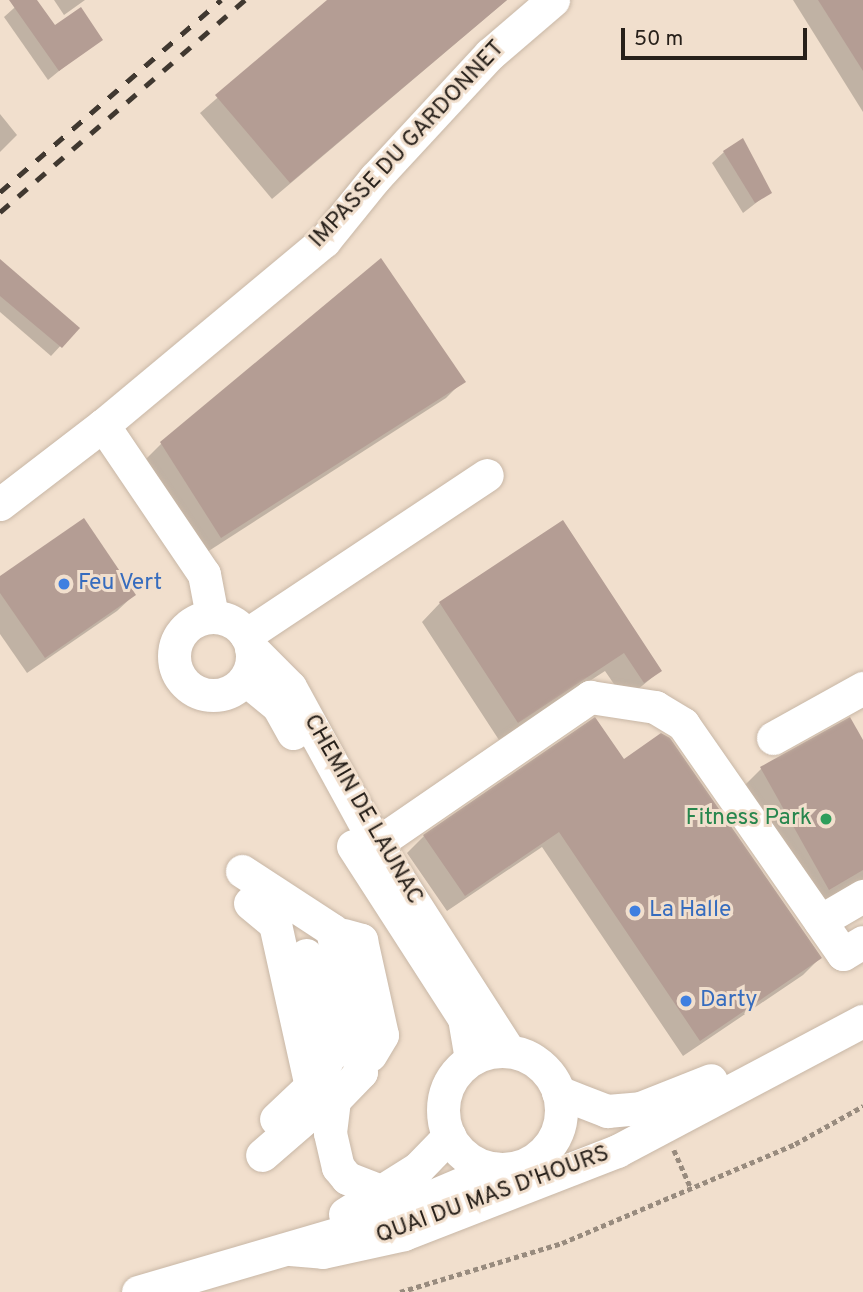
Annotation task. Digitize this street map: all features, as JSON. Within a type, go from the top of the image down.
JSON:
[{"type":"street","name":"IMPASSE DU GARDONNET","points":[[103,425],[324,241],[375,178],[490,54],[552,0]]},
{"type":"street","points":[[0,504],[103,425],[204,574],[212,616]]},
{"type":"street","points":[[248,654],[225,619],[212,616],[199,619],[178,636],[176,671],[191,690],[214,696],[234,689],[248,654],[487,475]]},
{"type":"street","name":"CHEMIN DE LAUNAC","points":[[248,654],[290,687],[376,844],[509,1051]]},
{"type":"street","name":"CHEMIN DE LAUNAC","points":[[248,654],[379,892],[464,1018],[471,1059]]},
{"type":"street","points":[[773,738],[863,688]]},
{"type":"street","points":[[376,844],[590,697],[655,707],[682,724],[843,954],[863,942]]},
{"type":"street","points":[[242,871],[346,935],[371,1054],[323,1079],[275,1121]]},
{"type":"street","points":[[820,921],[863,896]]},
{"type":"street","points":[[250,903],[290,935],[323,1079],[330,1133],[338,1167],[347,1178],[384,1192]]},
{"type":"street","name":"QUAI DU MAS D'HOURS","points":[[558,1092],[607,1111],[640,1108],[785,1048],[863,1004]]},
{"type":"street","name":"QUAI DU MAS D'HOURS","points":[[290,1249],[323,1252],[404,1234],[617,1152],[863,1021]]},
{"type":"street","points":[[509,1051],[540,1064],[558,1092],[558,1130],[534,1160],[496,1169],[469,1158],[449,1136],[444,1102],[449,1085],[471,1059],[509,1051]]},
{"type":"street","points":[[262,1156],[323,1079]]},
{"type":"street","name":"QUAI DU MAS D'HOURS","points":[[534,1160],[676,1120]]},
{"type":"street","name":"QUAI DU MAS D'HOURS","points":[[290,1249],[418,1168],[449,1136]]},
{"type":"street","name":"QUAI DU MAS D'HOURS","points":[[138,1292],[357,1228],[496,1169]]},
{"type":"path","points":[[400,1292],[562,1243],[794,1144],[863,1106]]},
{"type":"path","points":[[676,1120],[691,1188]]},
{"type":"building","points":[[9,0],[37,0],[55,25],[81,7],[103,40],[59,71]]},
{"type":"building","points":[[327,0],[507,0],[290,183],[215,95]]},
{"type":"building","points":[[818,0],[863,0],[863,71]]},
{"type":"building","points":[[743,138],[772,193],[755,203],[723,151]]},
{"type":"building","points":[[381,258],[466,382],[221,538],[160,442]]},
{"type":"building","points":[[0,259],[80,328],[62,348],[0,296]]},
{"type":"building","name":"Feu Vert","points":[[84,518],[136,595],[45,658],[0,593],[0,576]]},
{"type":"building","points":[[563,520],[662,671],[644,683],[624,653],[518,723],[439,602]]},
{"type":"building","points":[[595,717],[624,759],[661,733],[670,738],[822,958],[700,1041],[559,832],[465,896],[423,835]]},
{"type":"building","name":"Fitness Park","points":[[850,717],[863,740],[863,870],[829,890],[760,767]]},
{"type":"railway","points":[[0,192],[221,0]]},
{"type":"railway","points":[[0,212],[245,0]]},
{"type":"place","name":"Feu Vert","points":[[64,584]]},
{"type":"place","name":"Fitness Park","points":[[826,819]]},
{"type":"place","name":"La Halle","points":[[635,911]]},
{"type":"place","name":"Darty","points":[[686,1001]]}]
